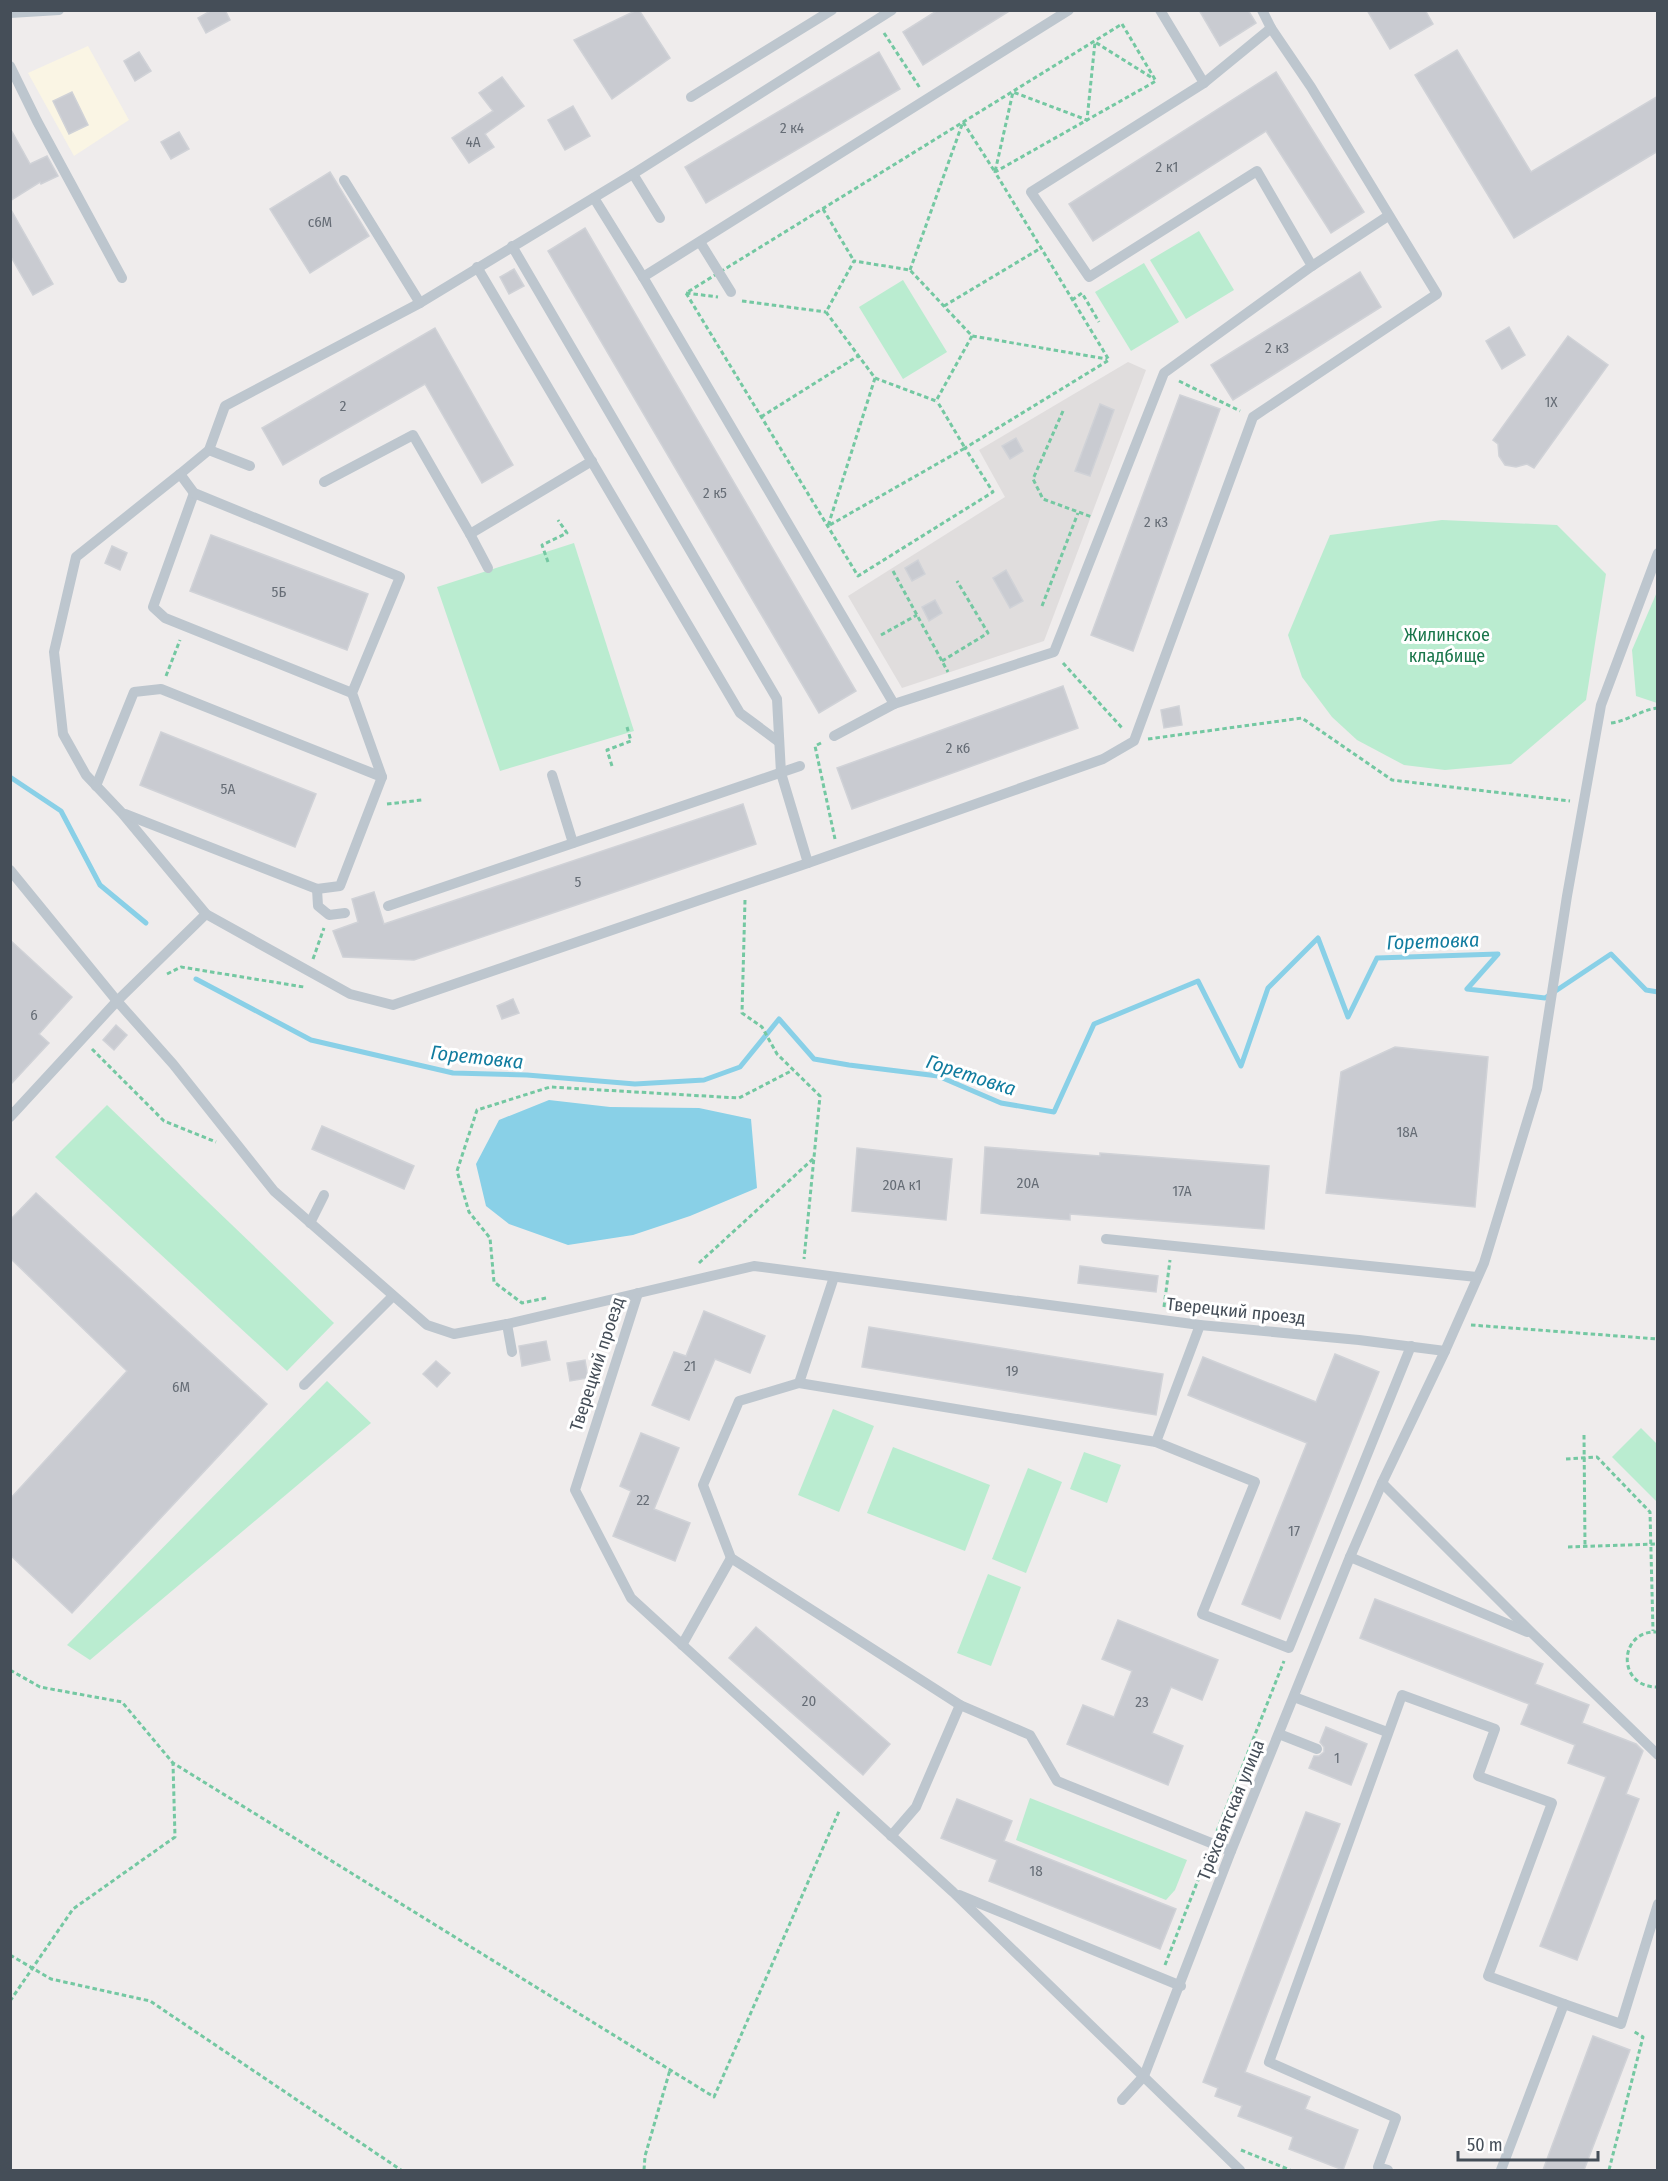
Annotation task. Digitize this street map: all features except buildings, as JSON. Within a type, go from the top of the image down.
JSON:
[{"type":"lane","points":[[10,13],[58,10]]},
{"type":"lane","points":[[691,97],[832,10]]},
{"type":"lane","points":[[892,10],[633,174],[420,303],[225,406],[209,450],[76,557],[54,652],[63,734],[86,775],[122,813],[206,914],[350,994],[393,1005],[838,853],[1103,759],[1134,741],[1252,417],[1437,294],[1262,10]]},
{"type":"lane","points":[[643,277],[1069,10]]},
{"type":"lane","points":[[1160,10],[1204,83]]},
{"type":"lane","points":[[1271,28],[1204,83],[1031,192],[1089,277],[1257,171],[1312,266]]},
{"type":"lane","points":[[10,66],[37,121],[123,278]]},
{"type":"lane","points":[[633,174],[660,218]]},
{"type":"lane","points":[[344,180],[420,303]]},
{"type":"lane","points":[[594,198],[643,277],[894,704]]},
{"type":"lane","points":[[834,736],[894,704],[1054,652],[1164,373],[1312,266],[1388,216]]},
{"type":"lane","points":[[700,242],[728,296]]},
{"type":"lane","points":[[512,246],[777,699],[781,773],[808,863]]},
{"type":"lane","points":[[477,267],[740,713],[779,742]]},
{"type":"lane","points":[[324,482],[413,435],[488,568]]},
{"type":"lane","points":[[209,450],[250,466]]},
{"type":"lane","points":[[470,534],[591,461]]},
{"type":"lane","points":[[122,813],[317,889],[340,886],[382,777],[352,693],[400,577],[194,493],[180,474]]},
{"type":"lane","points":[[194,493],[153,607],[165,618],[185,627],[352,693]]},
{"type":"lane","points":[[1533,1634],[1350,1557],[1484,1263],[1537,1089],[1601,705],[1658,553]]},
{"type":"lane","points":[[96,786],[134,692],[161,689],[382,777]]},
{"type":"lane","points":[[388,906],[800,766]]},
{"type":"lane","points":[[552,775],[573,843]]},
{"type":"lane","points":[[10,870],[117,1001],[173,1064],[274,1191],[427,1325],[453,1335],[638,1293]]},
{"type":"lane","points":[[317,889],[318,906],[329,915],[345,913]]},
{"type":"lane","points":[[10,1117],[117,1001],[206,914]]},
{"type":"lane","points":[[310,1223],[324,1195]]},
{"type":"lane","points":[[1106,1239],[1477,1277]]},
{"type":"lane","name":"Тверецкий проезд","points":[[682,1645],[631,1598],[575,1490],[638,1293],[754,1266],[1200,1325],[1359,1340],[1445,1351]]},
{"type":"lane","points":[[800,1383],[834,1277]]},
{"type":"lane","points":[[304,1385],[393,1296]]},
{"type":"lane","points":[[507,1324],[512,1352]]},
{"type":"lane","points":[[1156,1442],[1200,1325]]},
{"type":"lane","points":[[1231,1851],[1057,1781],[1030,1735],[960,1705],[731,1558],[703,1485],[739,1401],[800,1383],[1156,1442],[1256,1482],[1202,1614],[1289,1648],[1411,1346]]},
{"type":"lane","points":[[1382,1483],[1658,1755]]},
{"type":"lane","name":"Трёхсвятская улица","points":[[1144,2076],[1181,1986],[1231,1851],[1350,1557]]},
{"type":"lane","points":[[731,1558],[682,1645],[953,1892],[1240,2170]]},
{"type":"lane","points":[[1388,2170],[1378,2167],[1396,2118],[1269,2062],[1402,1695],[1495,1729],[1478,1776],[1552,1803],[1488,1976],[1621,2024],[1658,1905]]},
{"type":"lane","points":[[1294,1697],[1387,1732]]},
{"type":"lane","points":[[891,1836],[916,1807],[960,1705]]},
{"type":"lane","points":[[1279,1734],[1317,1749]]},
{"type":"lane","points":[[953,1892],[1181,1986]]},
{"type":"lane","points":[[1501,2170],[1564,2004]]},
{"type":"lane","points":[[1122,2100],[1144,2076]]},
{"type":"path","points":[[876,19],[927,99]]},
{"type":"path","points":[[686,293],[1122,24],[1156,81]]},
{"type":"path","points":[[1095,42],[1156,81]]},
{"type":"path","points":[[1087,120],[1095,42]]},
{"type":"path","points":[[995,172],[1156,81]]},
{"type":"path","points":[[1013,92],[1087,120]]},
{"type":"path","points":[[995,172],[1013,92]]},
{"type":"path","points":[[963,122],[1109,360]]},
{"type":"path","points":[[910,270],[963,122]]},
{"type":"path","points":[[823,209],[854,261]]},
{"type":"path","points":[[944,306],[1041,248]]},
{"type":"path","points":[[854,261],[910,270],[972,336],[1109,360]]},
{"type":"path","points":[[826,312],[854,261]]},
{"type":"path","points":[[686,293],[728,296],[826,312],[874,378],[936,401],[993,492],[858,576],[686,293]]},
{"type":"path","points":[[1072,300],[1082,293],[1099,322]]},
{"type":"path","points":[[936,401],[972,336]]},
{"type":"path","points":[[761,417],[858,356]]},
{"type":"path","points":[[828,526],[965,448],[1109,360]]},
{"type":"path","points":[[1164,373],[1252,417]]},
{"type":"path","points":[[828,526],[874,378]]},
{"type":"path","points":[[1063,411],[1033,478],[1043,499],[1105,522]]},
{"type":"path","points":[[1042,606],[1078,512]]},
{"type":"path","points":[[548,562],[542,545],[567,532],[558,520]]},
{"type":"path","points":[[892,571],[955,684]]},
{"type":"path","points":[[942,661],[988,633],[957,581]]},
{"type":"path","points":[[881,635],[917,615]]},
{"type":"path","points":[[161,689],[185,627]]},
{"type":"path","points":[[1054,652],[1134,741],[1302,718],[1392,780],[1584,802]]},
{"type":"path","points":[[1598,724],[1622,722],[1645,709],[1658,708]]},
{"type":"path","points":[[612,766],[607,750],[631,741],[627,726]]},
{"type":"path","points":[[834,736],[815,746],[838,853]]},
{"type":"path","points":[[371,806],[422,800]]},
{"type":"path","points":[[745,885],[742,1013],[762,1027],[777,1054],[820,1096],[802,1273]]},
{"type":"path","points":[[308,971],[329,915]]},
{"type":"path","points":[[163,977],[181,967],[305,987]]},
{"type":"path","points":[[82,1039],[164,1121],[246,1154]]},
{"type":"path","points":[[556,1296],[522,1303],[494,1282],[490,1238],[469,1212],[457,1172],[477,1110],[550,1087],[739,1098],[793,1070]]},
{"type":"path","points":[[690,1265],[701,1262],[814,1158]]},
{"type":"path","points":[[1163,1320],[1172,1246]]},
{"type":"path","points":[[1457,1324],[1658,1340]]},
{"type":"path","points":[[1584,1435],[1585,1546]]},
{"type":"path","points":[[1566,1459],[1597,1457],[1650,1512],[1655,1632],[1644,1634],[1630,1646],[1627,1663],[1635,1679],[1642,1684],[1658,1687]]},
{"type":"path","points":[[1568,1547],[1658,1544]]},
{"type":"path","points":[[1652,1591],[1658,1591]]},
{"type":"path","points":[[1160,1977],[1289,1648]]},
{"type":"path","points":[[10,1670],[40,1687],[122,1702],[173,1763],[714,2097],[846,1795]]},
{"type":"path","points":[[10,2001],[73,1909],[175,1837],[173,1763]]},
{"type":"path","points":[[10,1955],[51,1979],[150,2001],[401,2170]]},
{"type":"path","points":[[1609,2170],[1642,2037],[1621,2024]]},
{"type":"path","points":[[644,2170],[645,2156],[670,2070]]},
{"type":"path","points":[[1236,2148],[1290,2170]]},
{"type":"shaded area","points":[[88,46],[129,120],[74,156],[28,73]]},
{"type":"shaded area","points":[[1128,362],[1146,370],[1044,641],[902,688],[848,596],[1005,497],[979,450]]},
{"type":"green space","points":[[1199,231],[1234,290],[1186,319],[1150,260]]},
{"type":"green space","points":[[1144,263],[1179,322],[1131,351],[1095,292]]},
{"type":"green space","points":[[903,280],[947,352],[903,379],[859,307]]},
{"type":"green space","name":"Жилинское кладбище","points":[[1442,520],[1557,525],[1606,574],[1586,700],[1511,764],[1445,770],[1404,765],[1357,740],[1332,717],[1302,677],[1288,635],[1330,535]]},
{"type":"green space","points":[[574,543],[634,731],[500,771],[437,587]]},
{"type":"green space","points":[[1657,592],[1658,703],[1636,696],[1632,650]]},
{"type":"green space","points":[[107,1105],[334,1323],[287,1371],[55,1157]]},
{"type":"green space","points":[[327,1381],[371,1423],[90,1660],[67,1645]]},
{"type":"green space","points":[[833,1409],[874,1426],[839,1512],[798,1495]]},
{"type":"green space","points":[[1641,1428],[1657,1444],[1657,1502],[1612,1457]]},
{"type":"green space","points":[[893,1447],[990,1485],[965,1551],[867,1513]]},
{"type":"green space","points":[[1084,1452],[1121,1465],[1107,1503],[1070,1489]]},
{"type":"green space","points":[[1028,1468],[1062,1482],[1026,1573],[992,1559]]},
{"type":"green space","points":[[988,1574],[1021,1587],[991,1666],[957,1653]]},
{"type":"green space","points":[[1030,1798],[1187,1860],[1175,1890],[1166,1900],[1016,1840]]},
{"type":"water","points":[[549,1100],[610,1107],[699,1108],[751,1119],[757,1188],[690,1216],[633,1235],[568,1245],[509,1224],[486,1206],[476,1164],[499,1120]]},
{"type":"waterway","name":"Горетовка","points":[[10,777],[61,811],[100,885],[146,923]]},
{"type":"waterway","name":"Горетовка","points":[[196,979],[311,1040],[453,1073],[527,1075],[635,1084],[704,1080],[740,1067],[779,1019],[814,1059],[938,1076],[1001,1103],[1054,1112],[1094,1024],[1198,981],[1241,1066],[1268,988],[1318,938],[1348,1017],[1377,958],[1498,954],[1467,989],[1545,998],[1611,954],[1646,990],[1658,992]]}]
